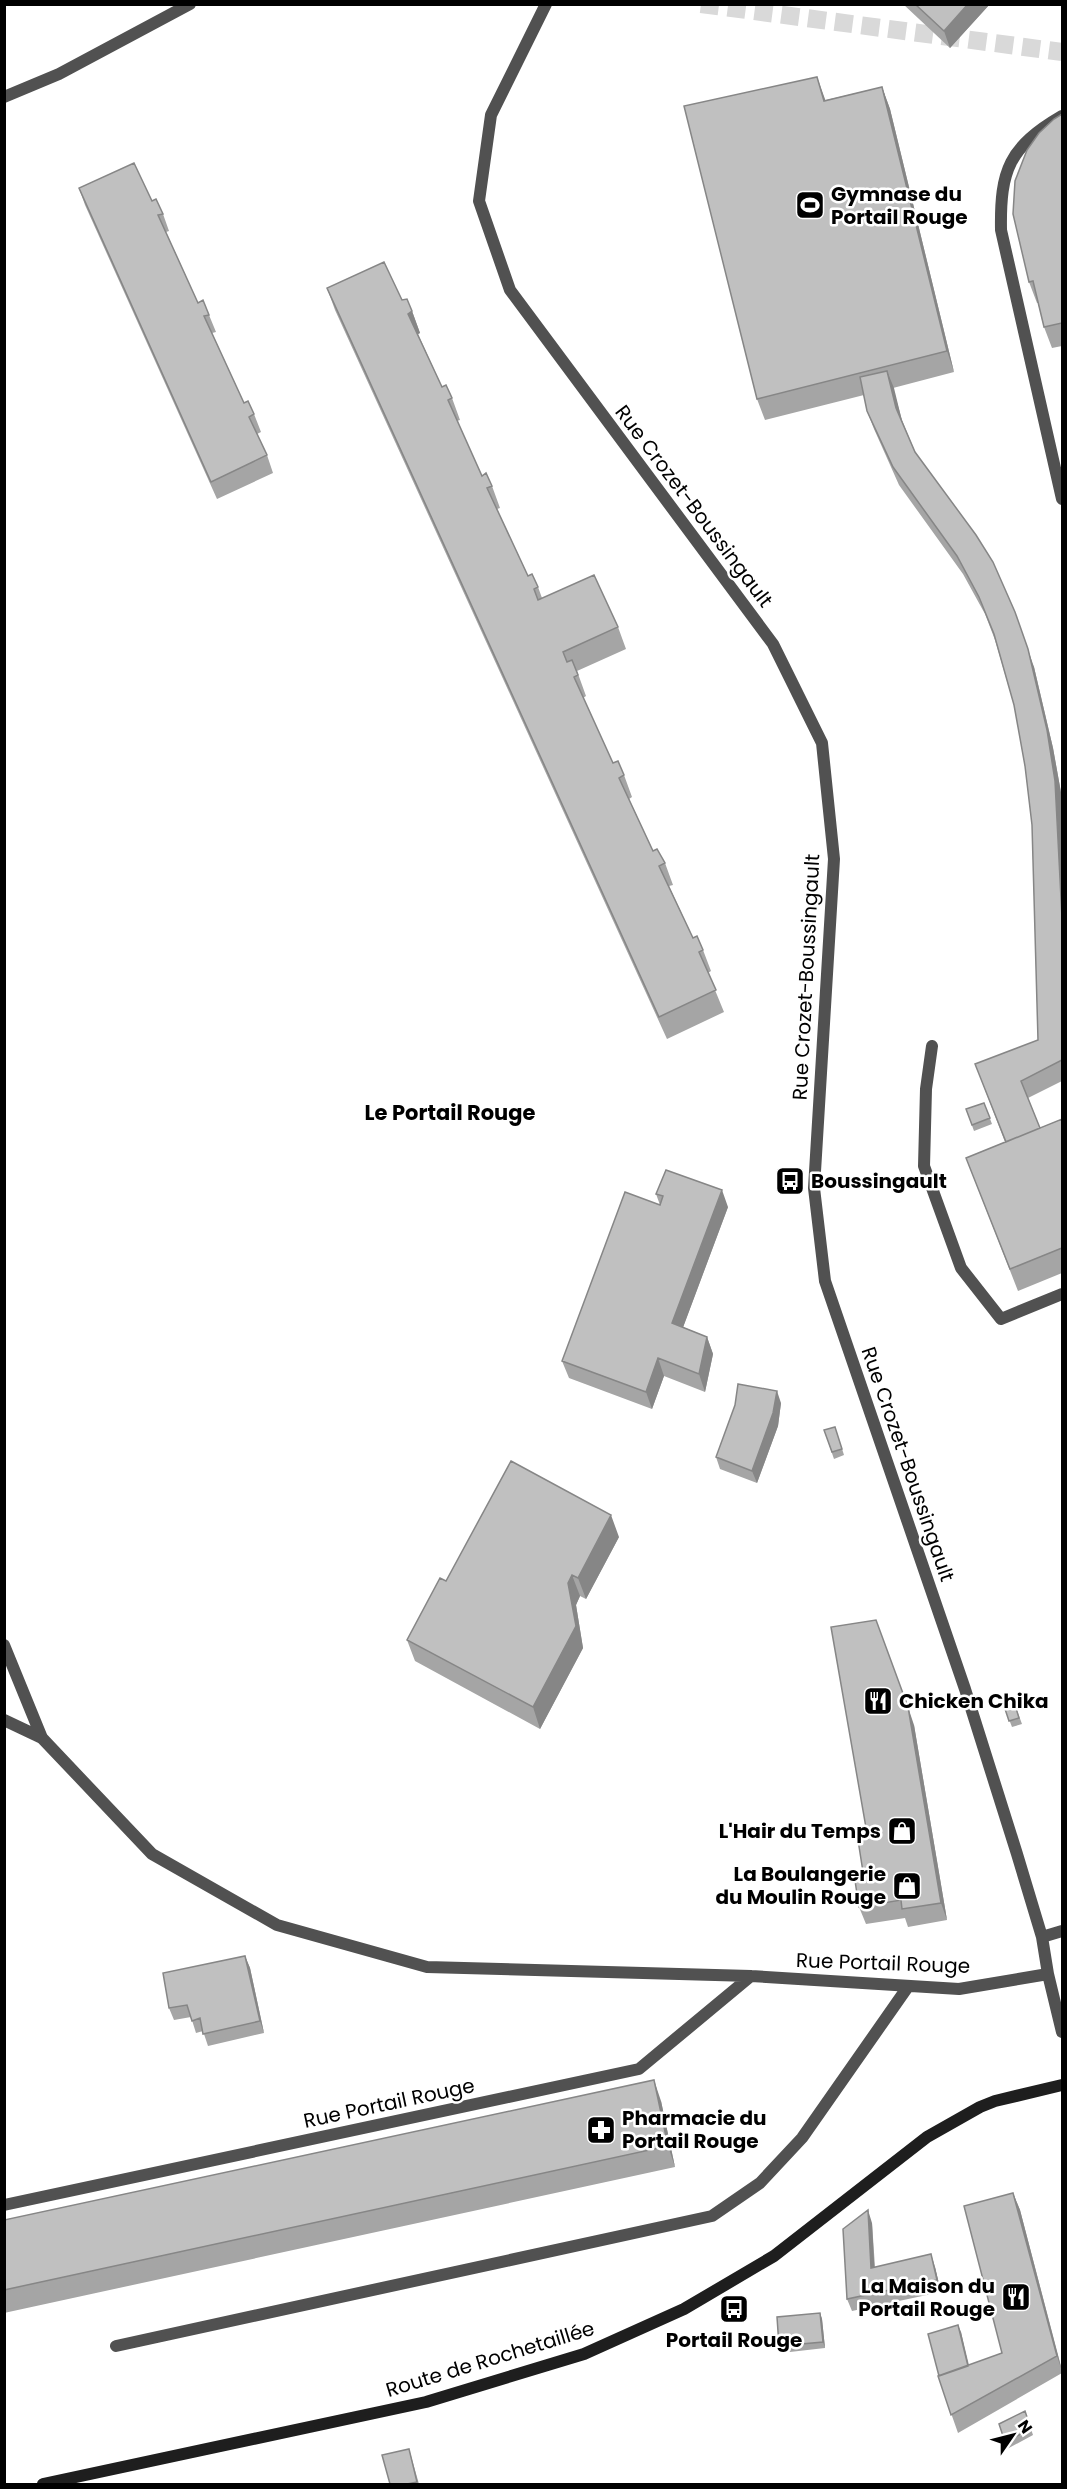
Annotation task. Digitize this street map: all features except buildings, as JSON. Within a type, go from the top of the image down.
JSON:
[{"type":"main road","name":"Route de Rochetaillée","points":[[43,2484],[426,2402],[584,2354],[684,2309],[774,2256],[927,2138],[980,2107],[995,2101],[1062,2085]]},
{"type":"street","points":[[4,97],[59,74],[190,4]]},
{"type":"street","name":"Rue Crozet-Boussingault","points":[[546,4],[491,115],[479,201],[510,290],[773,644],[822,743],[834,859],[814,1188],[825,1281],[965,1689],[1042,1937],[1062,2032]]},
{"type":"street","points":[[1062,116],[1039,130],[1011,158],[1000,194],[1001,230],[1062,499]]},
{"type":"street","points":[[932,1046],[926,1089],[924,1166],[961,1268],[1001,1319],[1062,1294]]},
{"type":"street","name":"Rue Portail Rouge","points":[[4,1645],[42,1738]]},
{"type":"street","name":"Rue Portail Rouge","points":[[4,1720],[42,1738],[152,1854],[277,1925],[427,1967],[751,1976],[907,1988],[959,1989],[1048,1974]]},
{"type":"street","points":[[1042,1937],[1062,1931]]},
{"type":"street","name":"Rue Portail Rouge","points":[[4,2205],[639,2069],[751,1976]]},
{"type":"street","points":[[116,2346],[712,2216],[760,2183],[802,2138],[907,1988]]},
{"type":"tunnel","points":[[701,4],[1062,52]]},
{"type":"place","name":"Gymnase du Portail Rouge","points":[[810,205]]},
{"type":"place","name":"Boussingault","points":[[790,1181]]},
{"type":"place","name":"Chicken Chika","points":[[878,1701]]},
{"type":"place","name":"L'Hair du Temps","points":[[902,1831]]},
{"type":"place","name":"La Boulangerie du Moulin Rouge","points":[[907,1886]]},
{"type":"place","name":"Pharmacie du Portail Rouge","points":[[601,2130]]},
{"type":"place","name":"La Maison du Portail Rouge","points":[[1016,2297]]},
{"type":"place","name":"Portail Rouge","points":[[734,2309]]},
{"type":"district","name":"Le Portail Rouge","points":[[450,1112]]}]
